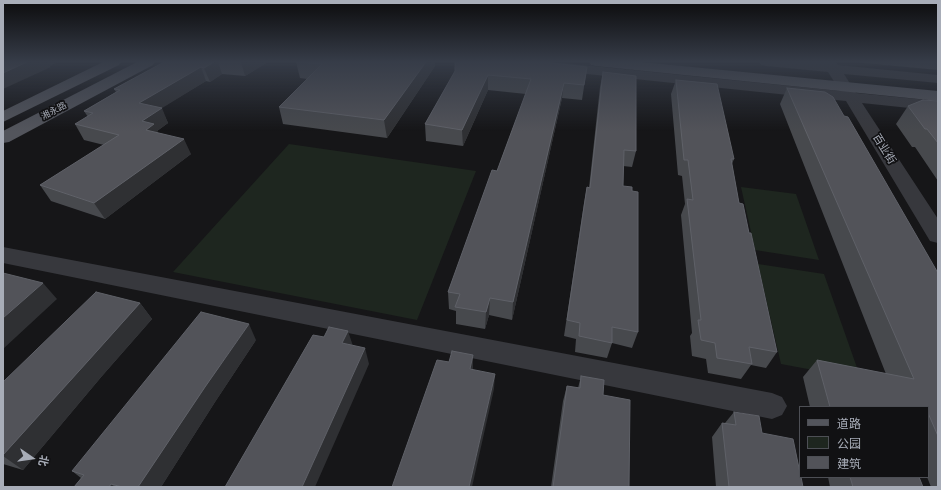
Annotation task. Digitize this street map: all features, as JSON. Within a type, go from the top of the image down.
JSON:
[{"type":"main road","name":"湘永路","points":[[3,117],[69,85]]},
{"type":"main road","name":"湘永路","points":[[3,138],[104,85]]},
{"type":"main road","points":[[874,85],[938,96]]},
{"type":"main road","points":[[912,85],[938,87]]},
{"type":"street","name":"百业街","points":[[844,85],[938,236]]},
{"type":"street","points":[[861,85],[938,106]]},
{"type":"street","points":[[3,255],[772,406]]},
{"type":"green space","points":[[289,144],[476,171],[417,320],[173,272]]},
{"type":"green space","points":[[741,187],[796,194],[819,260],[755,250]]},
{"type":"green space","points":[[758,264],[824,274],[861,379],[781,364]]},
{"type":"building","points":[[122,85],[170,85],[139,103],[162,108],[142,121],[154,124],[146,130],[184,139],[94,203],[40,185],[119,135],[75,124],[93,113],[84,111],[120,90],[114,89]]},
{"type":"building","points":[[301,85],[409,85],[384,120],[279,107]]},
{"type":"building","points":[[447,85],[483,85],[462,130],[425,124]]},
{"type":"building","points":[[529,85],[564,85],[513,302],[490,298],[486,312],[455,307],[460,294],[448,292],[492,170],[497,171]]},
{"type":"building","points":[[602,85],[636,85],[636,151],[624,150],[623,186],[632,187],[632,191],[638,192],[638,332],[612,327],[612,343],[579,336],[580,323],[567,320],[587,187],[590,188]]},
{"type":"building","points":[[676,85],[717,85],[734,159],[731,159],[739,203],[743,204],[749,233],[751,233],[777,352],[749,347],[752,364],[717,358],[715,343],[701,340],[698,320],[701,320],[687,199],[693,200],[688,160],[684,160]]},
{"type":"building","points":[[787,88],[825,92],[833,97],[844,116],[848,117],[938,273],[938,436],[929,415],[929,406],[830,406],[817,360],[914,379]]},
{"type":"building","points":[[923,100],[938,101],[938,143],[927,129],[925,129],[908,106]]},
{"type":"building","points":[[3,273],[43,283],[3,318]]},
{"type":"building","points":[[96,292],[140,303],[3,455],[3,382]]},
{"type":"building","points":[[201,312],[249,324],[138,487],[122,487],[111,484],[109,487],[74,487],[84,475],[72,471]]},
{"type":"building","points":[[329,327],[348,331],[342,343],[365,348],[302,487],[225,487],[313,335],[324,337]]},
{"type":"building","points":[[452,351],[473,355],[470,369],[495,374],[469,487],[392,487],[437,360],[449,362]]},
{"type":"building","points":[[581,376],[604,380],[603,395],[630,400],[629,487],[553,487],[567,386],[580,388]]},
{"type":"building","points":[[734,412],[759,416],[762,433],[793,439],[799,468],[799,478],[801,478],[803,487],[729,487],[722,423],[736,425]]},
{"type":"building","points":[[850,478],[919,478],[923,487],[853,487]]}]
